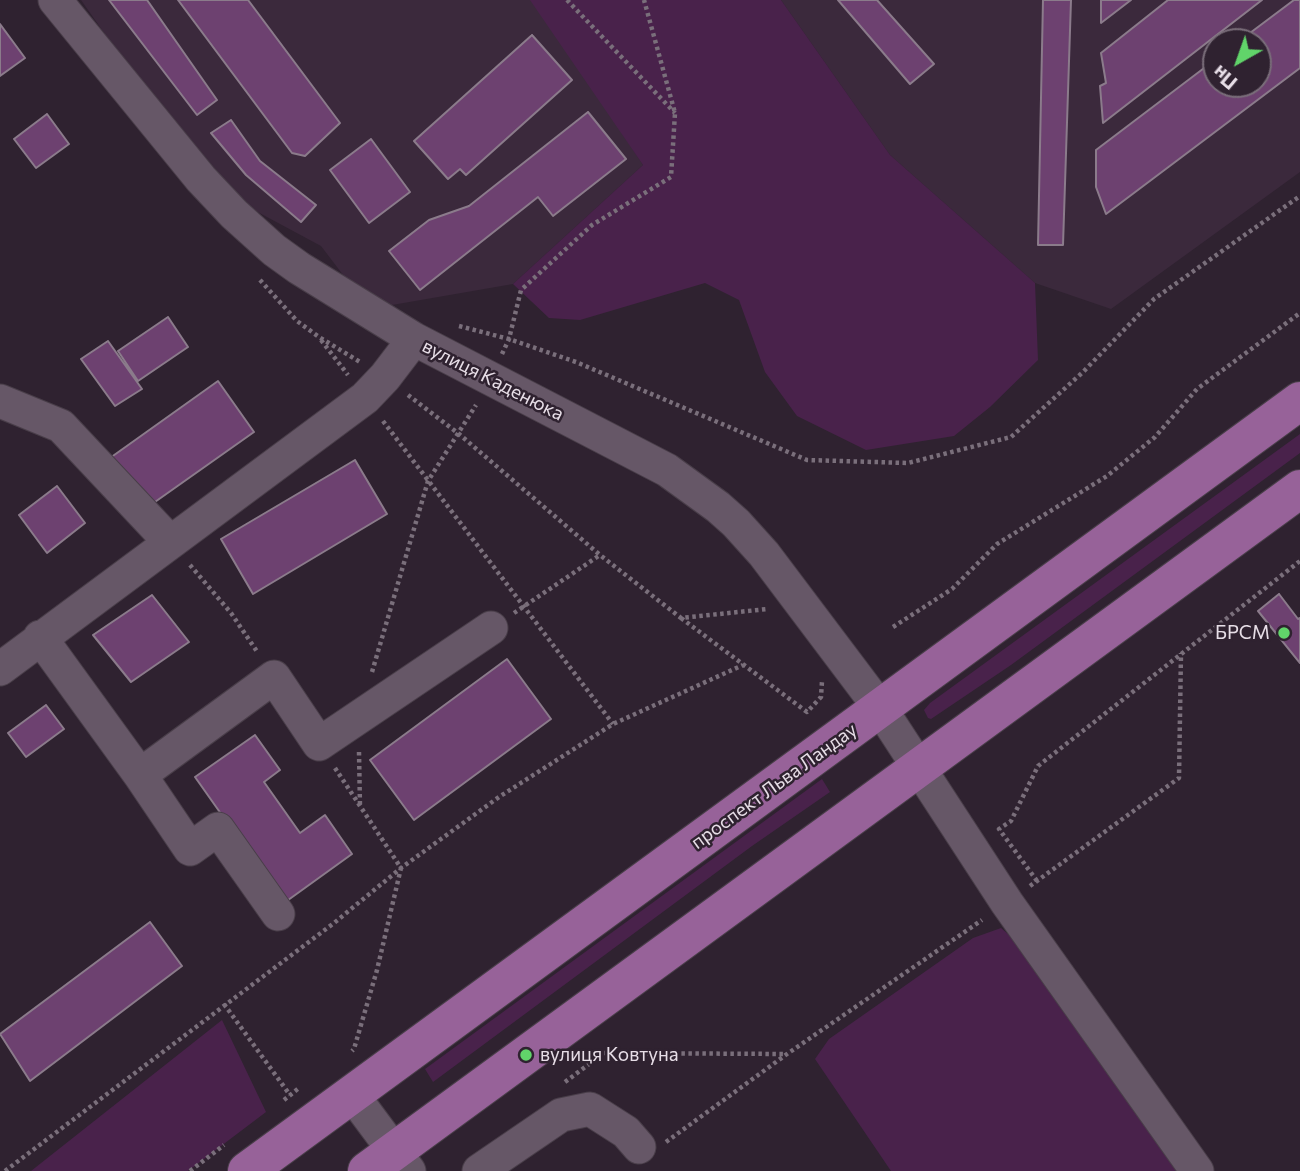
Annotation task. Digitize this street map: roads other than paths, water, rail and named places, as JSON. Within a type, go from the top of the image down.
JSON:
[{"type":"main road","name":"проспект Льва Ландау","points":[[247,1171],[1300,401]]},
{"type":"main road","points":[[390,1164],[919,767],[1300,489]]},
{"type":"street","name":"вулиця Каденюка","points":[[55,0],[201,179],[254,233],[299,268],[414,339],[667,470],[718,507],[764,554],[880,709],[1007,903],[1197,1171]]},
{"type":"street","points":[[0,669],[375,388],[414,339]]},
{"type":"street","points":[[0,401],[61,426],[170,542]]},
{"type":"street","points":[[140,775],[274,677],[318,744],[491,628]]},
{"type":"street","points":[[40,638],[140,775],[190,849],[218,829],[278,914]]},
{"type":"street","points":[[351,1093],[390,1164]]},
{"type":"street","points":[[479,1171],[561,1115],[590,1109],[648,1147]]},
{"type":"place","name":"БРСМ","points":[[1284,633]]},
{"type":"place","name":"вулиця Ковтуна","points":[[526,1055]]}]
